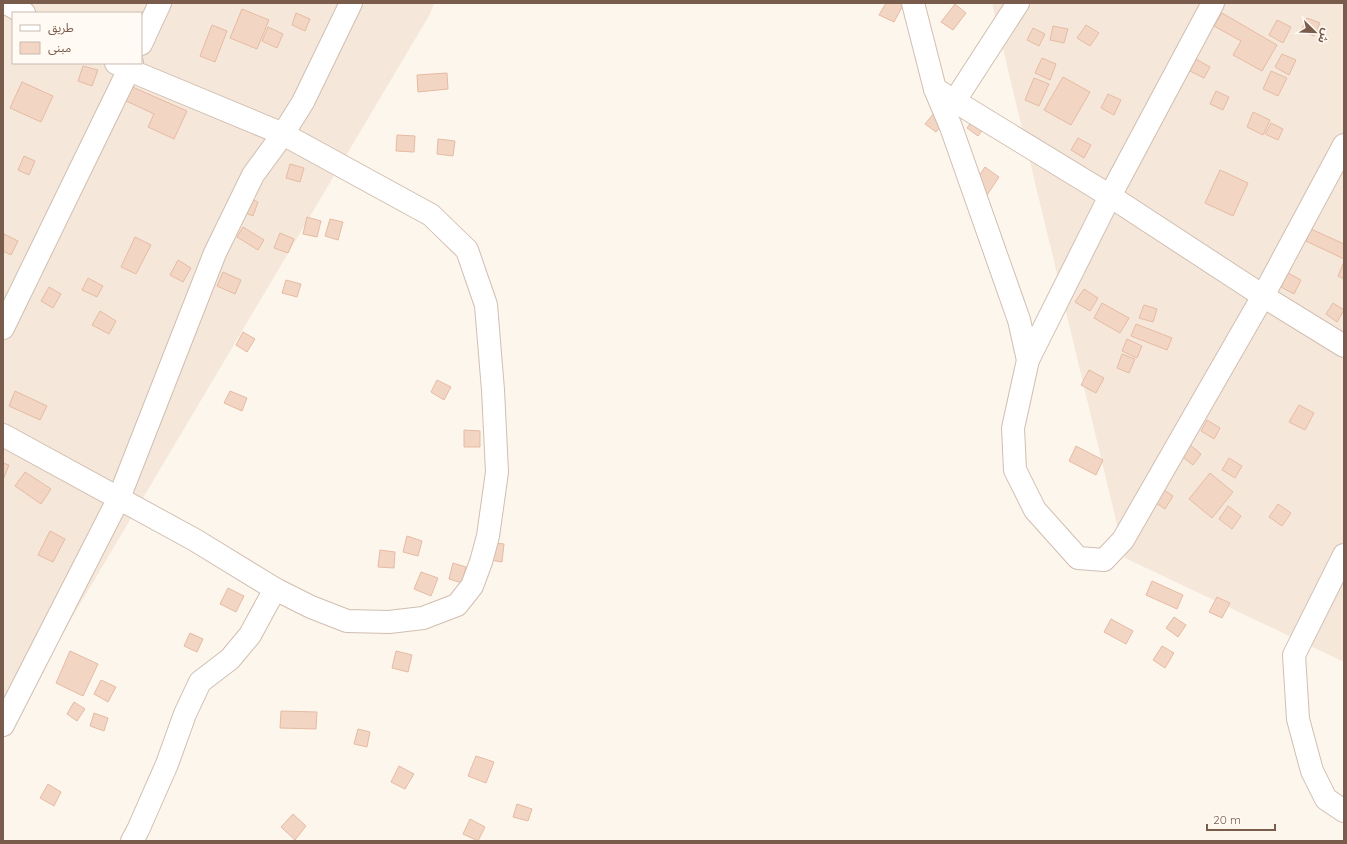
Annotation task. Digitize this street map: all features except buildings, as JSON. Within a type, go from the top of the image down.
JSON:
[{"type":"street","points":[[6,3],[22,12]]},
{"type":"street","points":[[142,42],[160,3]]},
{"type":"street","points":[[3,725],[119,498],[215,253],[253,175],[283,134],[303,102],[351,3]]},
{"type":"street","points":[[913,3],[935,89],[951,127],[1019,320],[1028,360]]},
{"type":"street","points":[[954,102],[1018,3]]},
{"type":"street","points":[[1213,3],[1110,196],[1028,360],[1013,428],[1015,470],[1035,510],[1078,558],[1104,560],[1123,540],[1263,296],[1344,145]]},
{"type":"street","points":[[3,328],[126,65],[283,134],[431,215],[467,250],[486,305],[493,390],[497,472],[488,536],[481,562],[472,586],[457,605],[423,618],[389,622],[347,621],[311,607],[275,589],[195,540],[3,436]]},
{"type":"street","points":[[935,89],[1110,196],[1263,296],[1344,346]]},
{"type":"street","points":[[1344,555],[1294,655],[1298,719],[1312,770],[1326,799],[1344,811]]},
{"type":"street","points":[[132,841],[167,764],[185,714],[200,682],[230,659],[250,635],[275,589]]},
{"type":"shaded area","points":[[3,3],[434,3],[430,14],[3,734]]},
{"type":"shaded area","points":[[992,3],[1344,3],[1344,662],[1125,558]]}]
